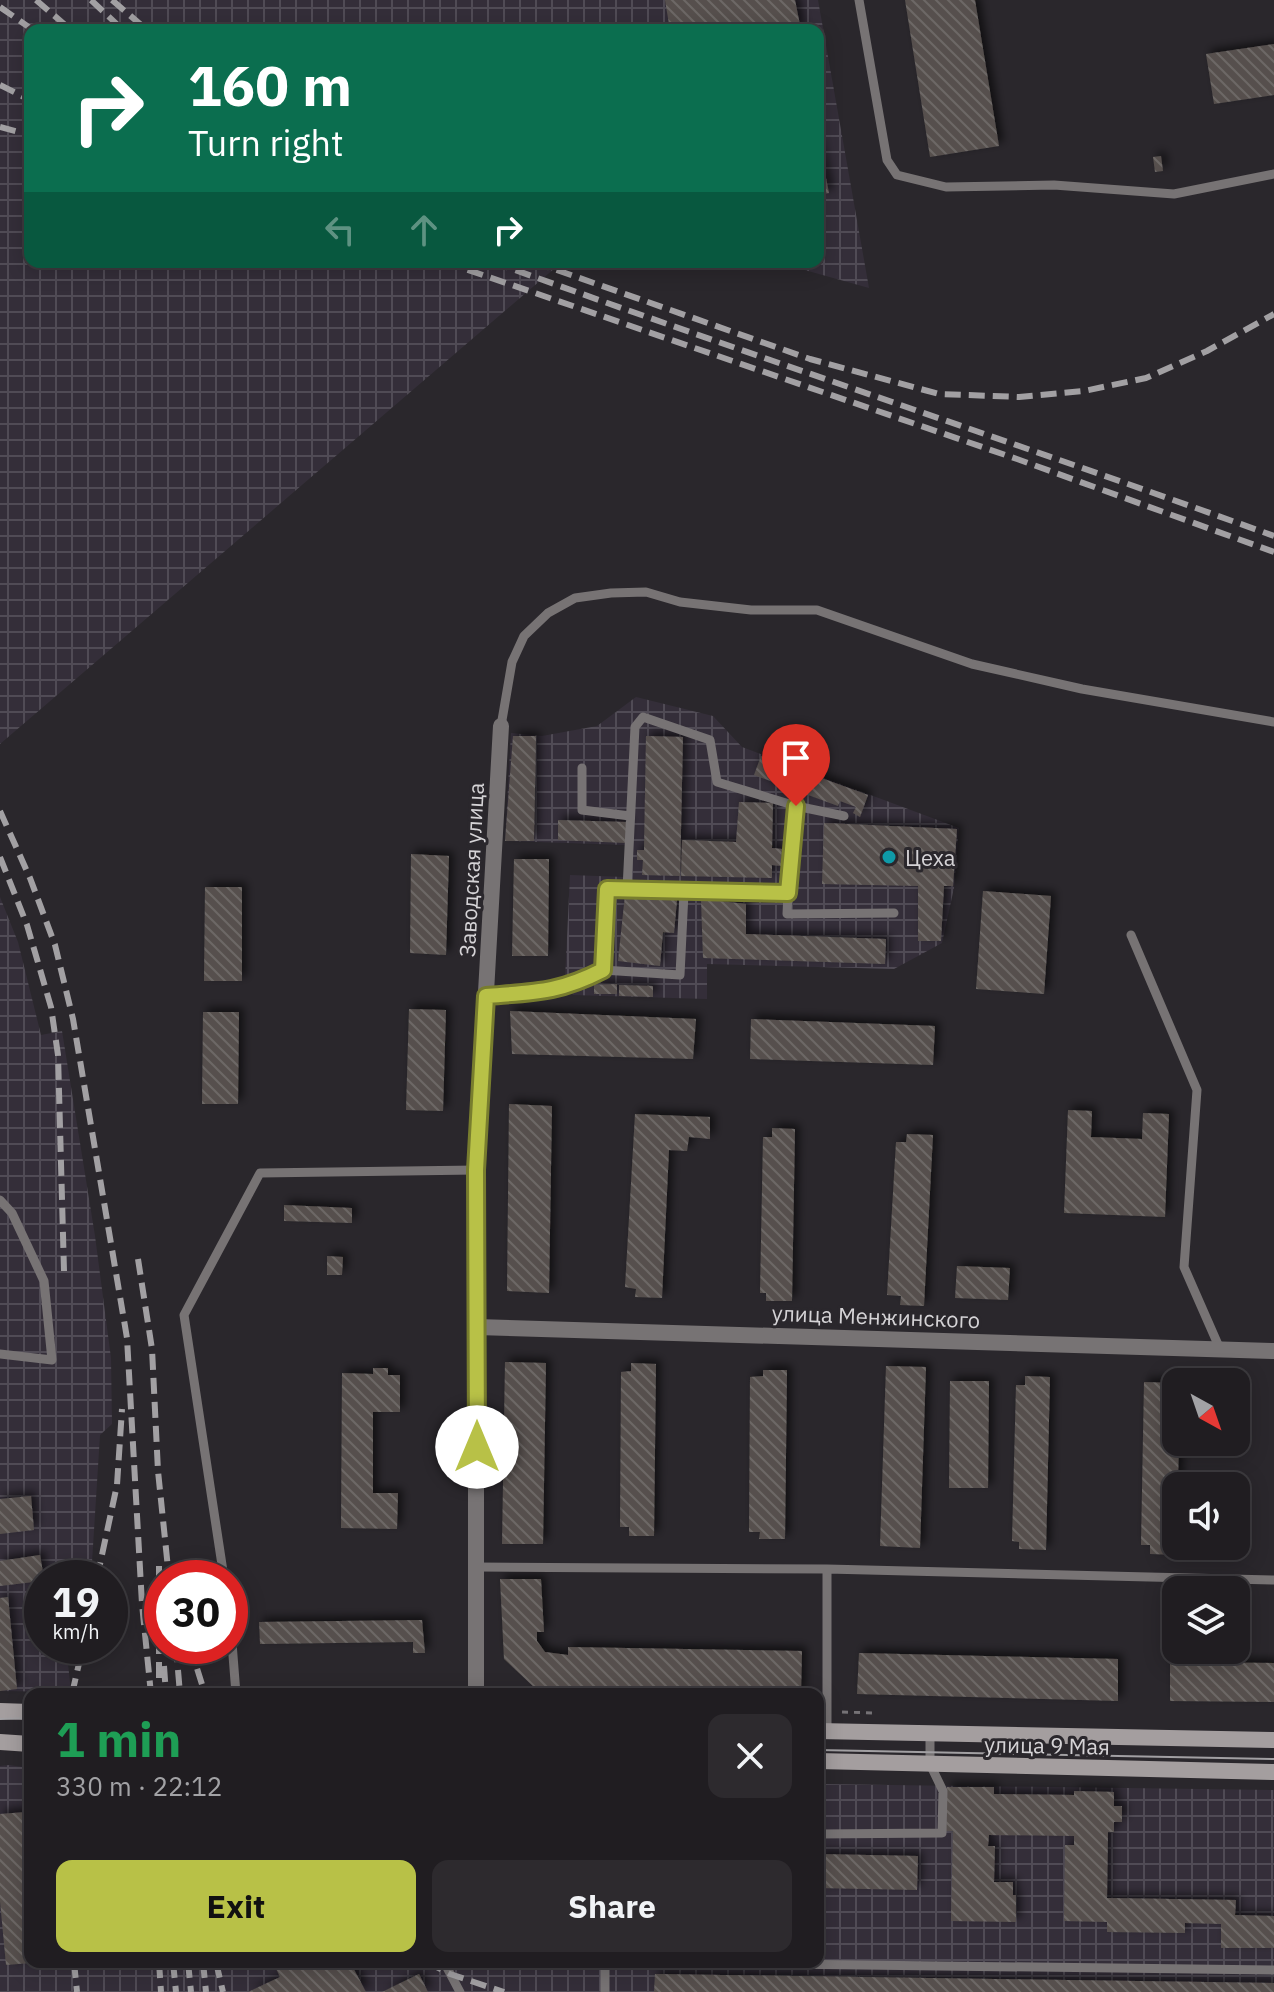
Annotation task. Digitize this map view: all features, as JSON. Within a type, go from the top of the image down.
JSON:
[{"type":"main road","points":[[0,1711],[24,1712]]},
{"type":"main road","name":"улица 9 Мая","points":[[824,1731],[1274,1740]]},
{"type":"main road","points":[[0,1742],[24,1744]]},
{"type":"main road","name":"улица 9 Мая","points":[[824,1761],[1274,1772]]},
{"type":"street","name":"Заводская улица","points":[[476,1688],[476,1170],[501,726]]},
{"type":"street","name":"улица Менжинского","points":[[477,1327],[1274,1351]]},
{"type":"lane","points":[[859,0],[887,160],[897,175],[946,187],[1054,185],[1174,194],[1274,174]]},
{"type":"lane","points":[[501,726],[512,662],[524,636],[548,613],[575,598],[646,592],[680,602],[751,610],[817,610],[972,664],[1082,689],[1274,722]]},
{"type":"lane","points":[[627,889],[635,727],[643,717],[710,740],[717,782],[796,806],[844,816]]},
{"type":"lane","points":[[582,768],[582,810],[630,816]]},
{"type":"lane","points":[[796,806],[787,914],[894,913]]},
{"type":"lane","points":[[603,970],[607,889],[788,893]]},
{"type":"lane","points":[[486,996],[552,991],[576,984],[603,970],[680,975],[684,893]]},
{"type":"lane","points":[[1131,935],[1197,1090],[1184,1267],[1220,1349]]},
{"type":"lane","points":[[221,1560],[184,1315],[260,1173],[476,1170]]},
{"type":"lane","points":[[0,1200],[12,1213],[44,1281],[52,1360],[0,1354]]},
{"type":"lane","points":[[477,1567],[827,1569],[1274,1580]]},
{"type":"lane","points":[[823,1688],[827,1569]]},
{"type":"lane","points":[[234,1664],[236,1688]]},
{"type":"lane","points":[[824,1834],[942,1833],[943,1791],[930,1764],[930,1733]]},
{"type":"lane","points":[[824,1965],[1274,1970]]},
{"type":"lane","points":[[447,1968],[460,1992]]},
{"type":"lane","points":[[605,1968],[605,1992]]},
{"type":"shaded area","points":[[0,0],[818,0],[822,24],[24,24],[24,268],[555,268],[0,744]]},
{"type":"shaded area","points":[[824,34],[869,288],[797,268],[824,268]]},
{"type":"shaded area","points":[[636,697],[713,716],[742,747],[959,828],[954,888],[942,943],[894,969],[707,964],[707,999],[573,995],[565,979],[570,875],[624,877],[626,845],[505,841],[511,733],[542,736],[597,726]]},
{"type":"shaded area","points":[[0,897],[18,942],[41,1035],[62,1031],[111,1358],[112,1424],[100,1435],[92,1560],[24,1560],[24,1664],[68,1664],[71,1688],[24,1688],[24,1691],[0,1691]]},
{"type":"shaded area","points":[[0,1766],[24,1767],[24,1968],[824,1968],[824,1784],[1274,1790],[1274,1992],[0,1992]]},
{"type":"building","points":[[665,0],[795,0],[800,24],[669,24]]},
{"type":"building","points":[[905,0],[975,0],[999,146],[930,157]]},
{"type":"building","points":[[1274,44],[1274,95],[1214,104],[1206,54]]},
{"type":"building","points":[[1161,156],[1163,171],[1155,172],[1153,157]]},
{"type":"building","points":[[824,168],[829,193],[824,194]]},
{"type":"building","points":[[513,736],[536,736],[534,841],[505,841]]},
{"type":"building","points":[[646,736],[683,737],[680,876],[642,875],[643,860],[637,860],[637,850],[644,850]]},
{"type":"building","points":[[761,756],[868,795],[860,817],[853,813],[856,807],[840,801],[838,806],[754,775]]},
{"type":"building","points":[[739,802],[773,803],[772,848],[782,849],[781,866],[772,865],[772,878],[681,876],[682,840],[736,842]]},
{"type":"building","points":[[558,820],[626,822],[626,843],[558,840]]},
{"type":"building","name":"Цеха","points":[[824,823],[957,829],[953,886],[944,886],[941,941],[918,941],[918,886],[822,884]]},
{"type":"building","points":[[411,854],[449,856],[446,955],[410,953]]},
{"type":"building","points":[[514,859],[549,859],[548,956],[512,956]]},
{"type":"building","points":[[205,887],[242,887],[242,981],[204,981]]},
{"type":"building","points":[[983,891],[1051,896],[1044,994],[976,989]]},
{"type":"building","points":[[625,895],[677,900],[674,933],[663,932],[660,966],[618,961]]},
{"type":"building","points":[[701,899],[746,904],[746,934],[886,939],[885,964],[703,958]]},
{"type":"building","points":[[617,984],[617,994],[594,994],[594,985]]},
{"type":"building","points":[[619,985],[653,986],[653,997],[619,996]]},
{"type":"building","points":[[409,1009],[446,1010],[443,1111],[406,1110]]},
{"type":"building","points":[[510,1011],[696,1019],[693,1059],[512,1054]]},
{"type":"building","points":[[203,1012],[239,1012],[238,1104],[202,1104]]},
{"type":"building","points":[[751,1019],[935,1026],[933,1065],[750,1059]]},
{"type":"building","points":[[509,1104],[552,1106],[549,1293],[507,1291]]},
{"type":"building","points":[[1068,1110],[1092,1111],[1091,1137],[1142,1139],[1143,1113],[1169,1114],[1165,1217],[1064,1213]]},
{"type":"building","points":[[635,1114],[710,1117],[710,1139],[689,1137],[687,1151],[669,1150],[662,1298],[635,1297],[636,1289],[625,1287]]},
{"type":"building","points":[[772,1128],[795,1129],[792,1301],[766,1301],[766,1293],[760,1293],[763,1137],[772,1137]]},
{"type":"building","points":[[907,1134],[933,1135],[924,1306],[900,1305],[901,1296],[887,1295],[896,1142],[906,1142]]},
{"type":"building","points":[[284,1205],[352,1208],[352,1223],[284,1221]]},
{"type":"building","points":[[327,1256],[343,1257],[342,1275],[327,1275]]},
{"type":"building","points":[[957,1266],[1010,1268],[1008,1300],[955,1298]]},
{"type":"building","points":[[505,1362],[546,1363],[543,1544],[502,1544]]},
{"type":"building","points":[[631,1363],[656,1364],[654,1536],[629,1536],[629,1527],[620,1527],[621,1372],[631,1371]]},
{"type":"building","points":[[886,1366],[926,1367],[920,1548],[880,1546]]},
{"type":"building","points":[[373,1368],[388,1368],[388,1375],[400,1375],[400,1412],[373,1412],[373,1493],[398,1493],[397,1529],[341,1528],[342,1373],[373,1374]]},
{"type":"building","points":[[763,1370],[787,1370],[785,1539],[759,1539],[760,1532],[749,1532],[750,1377],[763,1376]]},
{"type":"building","points":[[1025,1376],[1050,1377],[1046,1550],[1019,1549],[1019,1542],[1012,1541],[1016,1385],[1025,1385]]},
{"type":"building","points":[[950,1381],[989,1381],[988,1488],[949,1488]]},
{"type":"building","points":[[1144,1382],[1162,1383],[1162,1456],[1179,1456],[1178,1472],[1162,1472],[1162,1554],[1150,1554],[1150,1545],[1141,1545]]},
{"type":"building","points":[[31,1496],[34,1530],[0,1534],[0,1499]]},
{"type":"building","points":[[40,1555],[41,1560],[24,1560],[24,1583],[0,1586],[0,1561]]},
{"type":"building","points":[[500,1579],[541,1579],[544,1632],[537,1632],[537,1641],[545,1652],[568,1655],[568,1647],[802,1651],[801,1688],[535,1688],[504,1659]]},
{"type":"building","points":[[8,1597],[17,1689],[0,1691],[0,1598]]},
{"type":"building","points":[[422,1620],[425,1653],[413,1653],[413,1642],[260,1644],[259,1622]]},
{"type":"building","points":[[859,1653],[1118,1659],[1118,1701],[857,1694]]},
{"type":"building","points":[[1274,1663],[1274,1702],[1170,1701],[1170,1664]]},
{"type":"building","points":[[947,1787],[994,1787],[994,1794],[1114,1792],[1114,1806],[1122,1806],[1122,1822],[1114,1822],[1114,1832],[1108,1832],[1107,1898],[1236,1900],[1235,1915],[1274,1916],[1274,1948],[1221,1948],[1221,1924],[1185,1923],[1185,1933],[1107,1932],[1107,1922],[1064,1921],[1065,1845],[1074,1845],[1074,1836],[989,1835],[988,1846],[995,1846],[994,1882],[1013,1882],[1016,1922],[951,1921],[953,1831],[946,1831]]},
{"type":"building","points":[[24,1812],[24,1964],[6,1965],[0,1901],[0,1814]]},
{"type":"building","points":[[824,1854],[918,1856],[917,1890],[824,1888]]},
{"type":"building","points":[[276,1968],[353,1968],[366,1992],[248,1992],[280,1977]]},
{"type":"building","points":[[419,1974],[428,1992],[382,1992]]},
{"type":"building","points":[[655,1974],[1274,1983],[1274,1992],[654,1992]]},
{"type":"tram line","points":[[0,1719],[24,1718]]},
{"type":"tram line","points":[[824,1750],[1274,1759]]},
{"type":"railway","points":[[36,0],[64,24]]},
{"type":"railway","points":[[91,0],[117,24]]},
{"type":"railway","points":[[112,0],[140,24]]},
{"type":"railway","points":[[0,7],[24,24]]},
{"type":"railway","points":[[0,85],[24,97]]},
{"type":"railway","points":[[0,127],[24,133]]},
{"type":"railway","points":[[462,268],[1017,459],[1274,552]]},
{"type":"railway","points":[[510,268],[1274,536]]},
{"type":"railway","points":[[551,268],[810,359],[939,394],[1019,397],[1084,391],[1146,378],[1207,351],[1274,314]]},
{"type":"railway","points":[[0,811],[55,945],[73,1019],[127,1338],[142,1604],[150,1688]]},
{"type":"railway","points":[[0,857],[27,925],[51,1007],[58,1055],[64,1271]]},
{"type":"railway","points":[[138,1259],[152,1349],[158,1471],[167,1560]]},
{"type":"railway","points":[[101,1560],[117,1485],[122,1409]]},
{"type":"railway","points":[[73,1688],[79,1664]]},
{"type":"railway","points":[[159,1664],[159,1678]]},
{"type":"railway","points":[[178,1664],[180,1688]]},
{"type":"railway","points":[[196,1664],[203,1688]]},
{"type":"railway","points":[[164,1666],[166,1688]]},
{"type":"railway","points":[[75,1968],[77,1992]]},
{"type":"railway","points":[[159,1968],[161,1992]]},
{"type":"railway","points":[[174,1968],[176,1992]]},
{"type":"railway","points":[[189,1968],[191,1992]]},
{"type":"railway","points":[[204,1968],[206,1992]]},
{"type":"railway","points":[[217,1968],[223,1992]]},
{"type":"railway","points":[[438,1968],[504,1992]]},
{"type":"place","name":"Цеха","points":[[889,857]]},
{"type":"route","points":[[477,1447],[476,1170],[486,996],[552,991],[576,984],[603,970],[607,889],[788,893],[796,806]]}]
